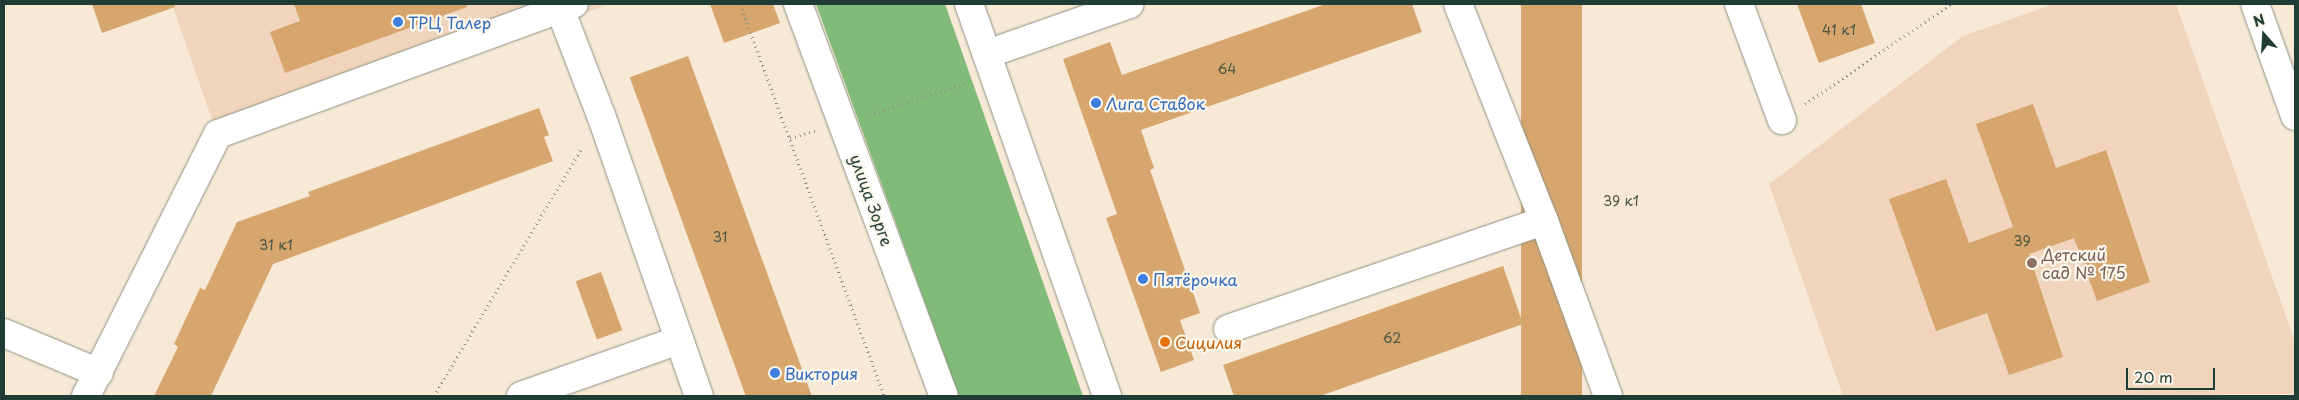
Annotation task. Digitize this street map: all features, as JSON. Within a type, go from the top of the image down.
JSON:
[{"type":"main road","name":"улица Зорге","points":[[798,4],[844,123],[944,396]]},
{"type":"main road","points":[[970,4],[1107,396]]},
{"type":"main road","points":[[990,64],[1130,4]]},
{"type":"main road","points":[[1458,4],[1544,221],[1608,396]]},
{"type":"main road","points":[[1739,4],[1782,120]]},
{"type":"main road","points":[[2256,4],[2295,116]]},
{"type":"main road","points":[[4,333],[93,385],[218,134],[567,6],[601,115],[699,396]]},
{"type":"main road","points":[[1228,330],[1544,221]]},
{"type":"main road","points":[[522,396],[679,340]]},
{"type":"path","points":[[740,4],[884,396]]},
{"type":"path","points":[[1782,120],[1951,4]]},
{"type":"path","points":[[790,138],[844,123],[990,64]]},
{"type":"path","points":[[434,396],[601,115]]},
{"type":"shaded area","points":[[172,4],[610,4],[220,143]]},
{"type":"shaded area","name":"Детский сад № 175","points":[[2054,4],[2176,4],[2295,342],[2295,394],[1843,396],[1769,184],[1963,36]]},
{"type":"green space","points":[[816,4],[945,4],[1083,396],[959,396]]},
{"type":"building","points":[[92,4],[175,4],[175,7],[102,33]]},
{"type":"building","points":[[294,4],[467,4],[467,7],[285,73],[270,32],[300,21]]},
{"type":"building","points":[[710,4],[773,4],[780,23],[724,43]]},
{"type":"building","points":[[1326,4],[1412,4],[1422,32],[1141,130],[1154,168],[1150,170],[1200,313],[1180,320],[1194,360],[1161,372],[1106,218],[1117,214],[1063,59],[1110,42],[1122,75]]},
{"type":"building","points":[[1521,4],[1582,4],[1582,396],[1521,396]]},
{"type":"building","points":[[1797,4],[1861,4],[1875,43],[1819,63]]},
{"type":"building","points":[[688,56],[811,395],[746,396],[630,77]]},
{"type":"building","points":[[2033,104],[2056,168],[2106,150],[2150,282],[2097,301],[2074,238],[2029,254],[2063,357],[2009,375],[1987,313],[1936,331],[1889,199],[1946,179],[1969,243],[2013,227],[1976,124]]},
{"type":"building","points":[[539,108],[549,135],[544,137],[553,161],[273,264],[211,396],[154,396],[178,347],[174,344],[200,288],[205,290],[237,222],[310,196],[308,192]]},
{"type":"building","points":[[1503,266],[1523,324],[1320,396],[1234,396],[1223,365]]},
{"type":"building","points":[[601,272],[622,330],[597,339],[576,281]]},
{"type":"place","name":"ТРЦ Талер","points":[[398,22]]},
{"type":"place","name":"Лига Ставок","points":[[1096,103]]},
{"type":"place","name":"Детский сад № 175","points":[[2032,263]]},
{"type":"place","name":"Пятёрочка","points":[[1143,279]]},
{"type":"place","name":"Сицилия","points":[[1165,342]]},
{"type":"place","name":"Виктория","points":[[775,373]]}]
